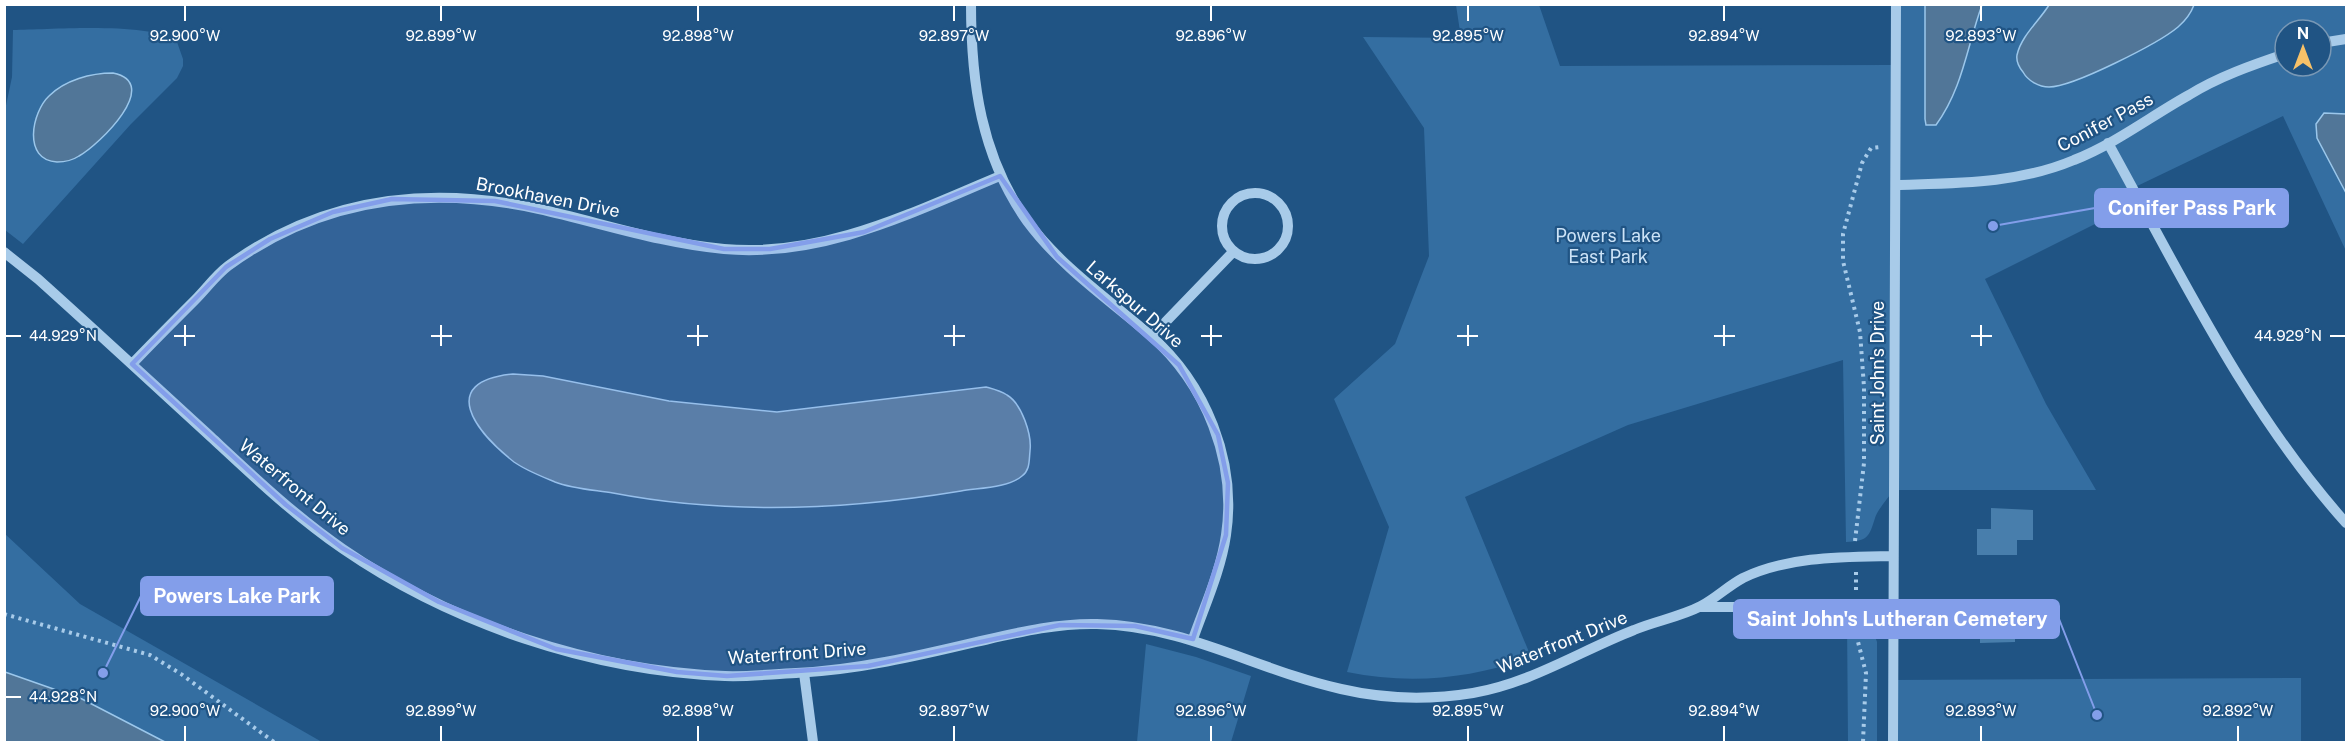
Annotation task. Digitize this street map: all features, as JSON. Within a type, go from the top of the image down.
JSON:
[{"type":"street","name":"Larkspur Drive","points":[[971,4],[974,79],[982,126],[1000,176],[1027,220],[1057,257],[1152,336],[1179,365],[1200,396],[1218,435],[1228,483],[1227,535],[1218,569],[1193,639]]},
{"type":"street","name":"Saint John's Drive","points":[[1893,742],[1896,4]]},
{"type":"street","name":"Conifer Pass","points":[[1896,185],[2010,180],[2075,160],[2108,144],[2191,93],[2231,74],[2273,58]]},
{"type":"street","points":[[2108,144],[2240,382],[2277,439],[2346,524]]},
{"type":"street","name":"Brookhaven Drive","points":[[132,364],[226,267],[270,238],[333,212],[392,199],[448,197],[495,201],[714,248],[770,249],[815,244],[864,232],[1000,176]]},
{"type":"street","points":[[1258,193],[1278,202],[1288,222],[1288,233],[1276,253],[1254,260],[1233,252],[1222,234],[1224,213],[1230,204],[1238,197],[1258,193]]},
{"type":"street","name":"Waterfront Drive","points":[[4,252],[38,279],[286,505],[342,549],[391,579],[494,627],[556,649],[677,672],[727,676],[804,673],[868,666],[1060,625],[1135,626],[1193,639],[1342,689],[1387,697],[1431,697],[1472,693],[1507,685],[1633,630],[1699,607],[1744,577],[1793,563],[1833,556],[1893,556]]},
{"type":"street","points":[[1152,336],[1233,252]]},
{"type":"street","name":"Waterfront Drive","points":[[1699,607],[1893,607]]},
{"type":"street","points":[[804,673],[813,742]]},
{"type":"path","points":[[1863,742],[1866,673],[1857,638],[1855,556],[1864,463],[1864,387],[1860,332],[1843,261],[1843,234],[1862,163],[1871,148],[1896,146]]},
{"type":"path","points":[[4,614],[150,656],[181,674],[274,742]]},
{"type":"highlighted area","points":[[1000,176],[1057,257],[1179,365],[1218,435],[1228,483],[1226,535],[1193,639],[1135,626],[1060,625],[868,666],[727,676],[677,672],[556,649],[439,602],[342,548],[286,505],[132,364],[226,267],[270,239],[333,212],[392,199],[495,201],[724,249],[770,249],[864,232]]},
{"type":"green space","name":"Powers Lake East Park","points":[[1456,5],[1539,5],[1560,66],[1895,65],[1896,5],[2346,5],[2346,251],[2283,116],[2133,188],[2139,202],[1985,279],[2046,404],[2096,490],[1894,490],[1878,511],[1869,534],[1863,539],[1846,542],[1843,360],[1628,425],[1465,497],[1531,657],[1486,670],[1440,678],[1394,678],[1347,672],[1389,527],[1334,399],[1395,344],[1429,256],[1424,128],[1363,37],[1461,38]]},
{"type":"green space","points":[[99,28],[146,31],[164,35],[177,42],[183,59],[183,66],[177,78],[131,124],[23,244],[5,230],[4,115],[12,77],[13,30]],"holes":[[[102,73],[123,76],[120,112],[112,127],[72,159],[55,161],[42,152],[36,137],[38,118],[49,99],[70,83]]]},
{"type":"green space","points":[[4,533],[80,604],[322,742],[5,742]]},
{"type":"green space","points":[[1847,619],[1866,622],[1873,630],[1877,642],[1877,742],[1848,742]]},
{"type":"green space","points":[[1146,644],[1196,657],[1251,676],[1231,742],[1137,742]]},
{"type":"green space","points":[[2301,678],[2301,742],[1893,742],[1892,680]]},
{"type":"shaded area","points":[[1925,5],[1982,5],[1958,82],[1936,125],[1926,125],[1925,119]]},
{"type":"shaded area","points":[[2049,5],[2194,5],[2181,25],[2153,43],[2077,80],[2045,87],[2028,78],[2019,66],[2017,57],[2022,41]]},
{"type":"shaded area","points":[[113,73],[127,79],[132,89],[129,101],[112,128],[88,150],[72,160],[57,162],[46,159],[39,153],[34,134],[35,123],[43,103],[55,90],[79,78]]},
{"type":"shaded area","points":[[2324,113],[2346,114],[2346,193],[2317,138],[2316,124]]},
{"type":"shaded area","points":[[513,374],[543,376],[669,401],[777,412],[986,387],[1007,395],[1021,412],[1029,437],[1029,465],[1022,476],[1001,485],[830,506],[699,505],[577,488],[555,482],[518,465],[487,437],[477,423],[470,410],[469,397],[475,387],[489,379]]},
{"type":"shaded area","points":[[5,672],[82,699],[165,742],[5,742]]},
{"type":"building","points":[[1991,508],[2033,510],[2033,540],[2017,540],[2017,555],[1977,555],[1977,529],[1991,529]]},
{"type":"building","points":[[1996,609],[2052,611],[2052,633],[2031,633],[2031,638],[2015,638],[2015,642],[1980,643],[1980,618],[1996,618]]},
{"type":"place","name":"Conifer Pass Park","points":[[1993,226]]},
{"type":"place","name":"Powers Lake Park","points":[[103,673]]},
{"type":"place","name":"Saint John's Lutheran Cemetery","points":[[2097,715]]}]
